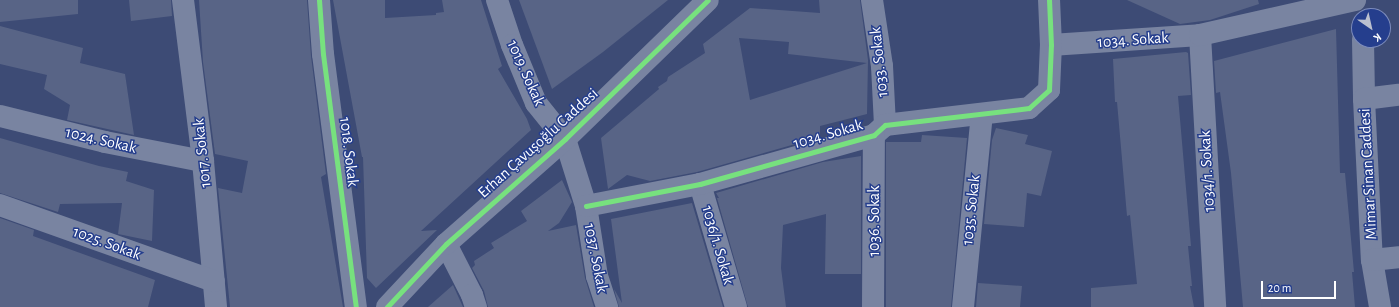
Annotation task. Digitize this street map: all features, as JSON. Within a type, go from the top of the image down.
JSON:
[{"type":"street","name":"1017. Sokak","points":[[183,0],[203,161],[216,307]]},
{"type":"street","name":"1018. Sokak","points":[[319,0],[323,54],[356,307]]},
{"type":"street","name":"1019. Sokak","points":[[497,0],[512,45],[536,103],[564,139]]},
{"type":"street","name":"Erhan Çavuşoğlu Caddesi","points":[[387,307],[446,244],[564,139],[708,0]]},
{"type":"street","name":"1033. Sokak","points":[[872,0],[882,66],[879,130]]},
{"type":"street","points":[[1048,0],[1051,45]]},
{"type":"street","name":"1034. Sokak","points":[[586,206],[700,184],[879,130],[1029,108],[1049,90],[1051,45],[1126,42],[1200,35],[1355,0]]},
{"type":"street","name":"1034/1. Sokak","points":[[1200,35],[1215,307]]},
{"type":"street","name":"Mimar Sinan Caddesi","points":[[1363,48],[1364,99],[1372,260],[1380,307]]},
{"type":"street","points":[[1364,99],[1399,95]]},
{"type":"street","name":"1035. Sokak","points":[[963,307],[982,114]]},
{"type":"street","name":"1024. Sokak","points":[[0,116],[105,142],[203,161]]},
{"type":"street","name":"1036. Sokak","points":[[873,307],[879,130]]},
{"type":"street","name":"1037. Sokak","points":[[564,139],[586,206],[597,276],[606,307]]},
{"type":"street","name":"1036/1. Sokak","points":[[700,184],[736,307]]},
{"type":"street","name":"1025. Sokak","points":[[0,205],[214,281]]},
{"type":"street","points":[[446,244],[472,295],[476,307]]},
{"type":"street","points":[[1372,260],[1399,257]]},
{"type":"building","points":[[0,0],[78,0],[78,14],[0,22]]},
{"type":"building","points":[[129,0],[171,0],[172,16],[131,21]]},
{"type":"building","points":[[199,0],[307,0],[311,56],[326,174],[321,177],[343,307],[230,307],[218,188],[242,193],[248,161],[215,154],[203,62]]},
{"type":"building","points":[[333,0],[385,0],[385,18],[436,15],[436,13],[444,12],[442,0],[481,0],[502,66],[498,69],[527,119],[531,130],[421,231],[437,230],[376,288],[367,278],[363,157]]},
{"type":"building","points":[[519,0],[668,0],[603,52],[552,89]]},
{"type":"building","points":[[819,0],[860,0],[868,60],[867,114],[820,126],[820,137],[697,172],[650,181],[627,175],[608,189],[601,138],[659,89],[658,87],[667,81],[668,77],[705,53],[703,44],[750,8],[820,13]],"holes":[[[739,38],[789,42],[788,54],[867,63],[750,100]]]},
{"type":"building","points":[[1127,0],[1258,0],[1259,4],[1210,20],[1180,24]]},
{"type":"building","points":[[0,26],[83,48],[80,63],[125,74],[134,135],[67,120],[70,105],[44,89],[47,75],[0,64]]},
{"type":"building","points":[[1336,29],[1340,173],[1345,173],[1354,272],[1352,272],[1355,307],[1243,307],[1231,173],[1220,92],[1216,93],[1214,61]]},
{"type":"building","points":[[1188,53],[1191,95],[1178,96],[1191,246],[1188,246],[1192,286],[1190,286],[1194,307],[1091,307],[1091,288],[1137,284],[1130,215],[1127,216],[1117,102],[1115,102],[1113,59]]},
{"type":"building","points":[[996,128],[1028,135],[1025,144],[1052,151],[1041,196],[1027,193],[1024,227],[984,224],[992,140]]},
{"type":"building","points":[[922,135],[967,138],[951,307],[886,307],[886,142],[921,142]]},
{"type":"building","points":[[0,138],[99,166],[128,172],[126,181],[154,190],[152,241],[118,234],[122,203],[60,204],[58,212],[0,193]]},
{"type":"building","points":[[861,156],[861,274],[825,274],[826,214],[783,225],[781,268],[786,307],[748,307],[717,198],[719,198],[716,193],[823,162]]},
{"type":"building","points":[[562,180],[572,202],[559,223],[548,231],[576,225],[585,278],[594,307],[488,307],[484,291],[472,268],[475,265],[474,261],[494,248],[491,243],[527,221],[521,211]]},
{"type":"building","points":[[692,203],[723,307],[619,307],[614,289],[622,303],[611,219]]},
{"type":"building","points":[[0,218],[34,230],[33,236],[155,280],[148,307],[0,307]]},
{"type":"building","points":[[978,283],[1022,286],[1020,307],[976,307]]},
{"type":"building","points":[[453,285],[463,307],[428,307]]},
{"type":"cycle path","points":[[319,0],[323,54],[356,307]]},
{"type":"cycle path","points":[[387,307],[446,244],[565,139],[708,0]]},
{"type":"cycle path","points":[[586,206],[700,184],[874,135],[885,125],[1029,108],[1049,90],[1051,45],[1049,0]]}]
